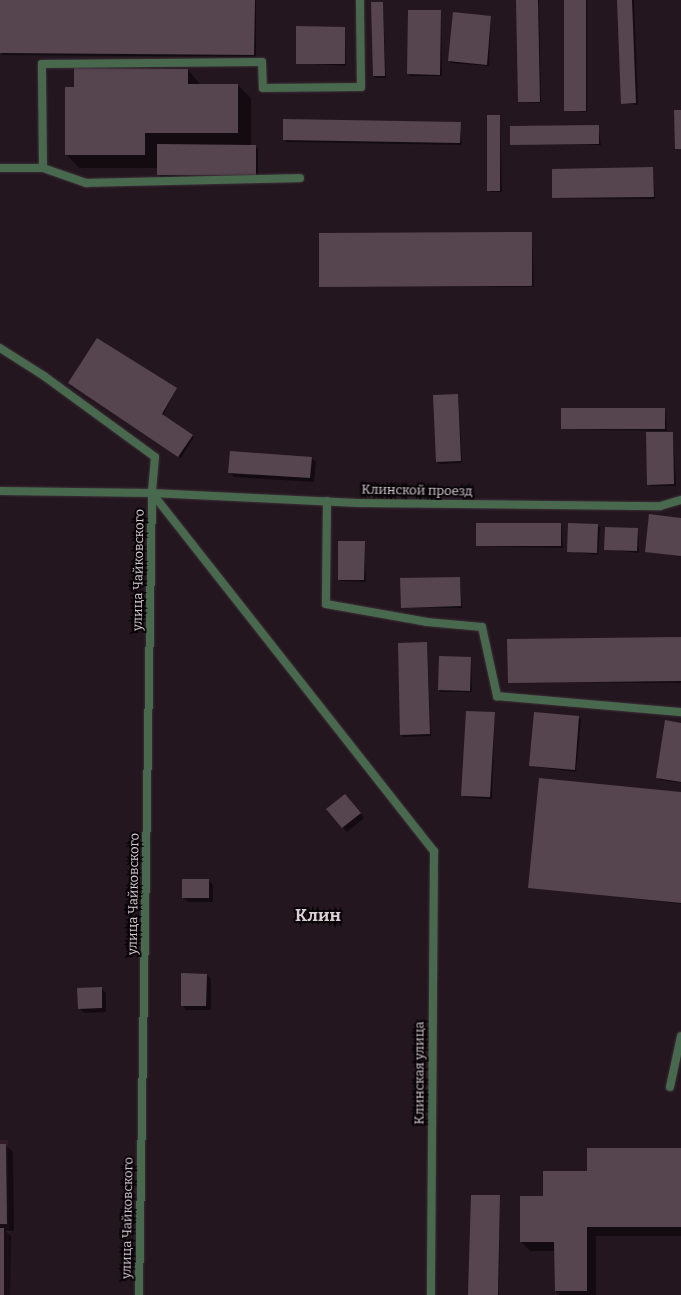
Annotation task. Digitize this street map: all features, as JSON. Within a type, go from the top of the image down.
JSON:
[{"type":"street","points":[[43,168],[42,64],[262,62],[263,88],[361,87],[360,0]]},
{"type":"street","points":[[0,168],[43,168],[86,183],[300,178]]},
{"type":"street","name":"улица Чайковского","points":[[0,348],[44,376],[155,457],[152,493],[139,1295]]},
{"type":"street","name":"Клинской проезд","points":[[0,491],[152,493],[327,501],[660,506],[681,500]]},
{"type":"street","name":"Клинская улица","points":[[152,493],[434,851],[431,1295]]},
{"type":"street","points":[[327,501],[326,604],[427,622],[482,626],[497,696],[681,712]]},
{"type":"street","points":[[670,1086],[681,1036]]},
{"type":"shaded area","points":[[0,1140],[8,1140],[10,1295],[0,1295]]},
{"type":"building","points":[[0,0],[255,0],[254,55],[0,53]]},
{"type":"building","points":[[516,0],[538,0],[540,102],[518,102]]},
{"type":"building","points":[[564,0],[586,0],[586,111],[564,111]]},
{"type":"building","points":[[617,0],[632,0],[636,103],[621,104]]},
{"type":"building","points":[[371,2],[383,2],[385,76],[373,76]]},
{"type":"building","points":[[408,10],[441,10],[440,75],[407,74]]},
{"type":"building","points":[[453,12],[491,16],[487,65],[448,61]]},
{"type":"building","points":[[296,26],[345,27],[345,64],[296,64]]},
{"type":"building","points":[[74,68],[188,69],[188,84],[238,84],[238,133],[145,133],[145,155],[65,155],[65,87],[74,87]]},
{"type":"building","points":[[674,110],[681,110],[681,149],[675,149]]},
{"type":"building","points":[[487,115],[500,115],[500,191],[487,191]]},
{"type":"building","points":[[283,119],[461,122],[460,143],[283,140]]},
{"type":"building","points":[[599,125],[599,144],[510,145],[510,126]]},
{"type":"building","points":[[157,144],[256,145],[256,176],[157,175]]},
{"type":"building","points":[[653,167],[654,197],[552,198],[552,169]]},
{"type":"building","points":[[532,232],[532,286],[319,287],[319,233]]},
{"type":"building","points":[[97,338],[177,388],[162,414],[193,435],[178,457],[68,383]]},
{"type":"building","points":[[458,394],[461,461],[436,462],[433,395]]},
{"type":"building","points":[[561,408],[665,408],[665,429],[561,429]]},
{"type":"building","points":[[646,432],[673,432],[674,484],[647,485]]},
{"type":"building","points":[[230,451],[312,457],[310,478],[228,473]]},
{"type":"building","points":[[649,514],[681,518],[681,556],[645,552]]},
{"type":"building","points":[[476,523],[561,523],[561,546],[476,546]]},
{"type":"building","points":[[568,523],[598,524],[597,553],[567,552]]},
{"type":"building","points":[[605,527],[638,528],[637,551],[604,550]]},
{"type":"building","points":[[338,541],[365,541],[364,580],[338,580]]},
{"type":"building","points":[[460,577],[461,606],[401,608],[400,578]]},
{"type":"building","points":[[681,637],[681,681],[508,683],[507,639]]},
{"type":"building","points":[[427,642],[430,734],[400,735],[398,643]]},
{"type":"building","points":[[439,656],[471,657],[470,691],[438,690]]},
{"type":"building","points":[[466,711],[495,712],[490,797],[461,796]]},
{"type":"building","points":[[534,712],[579,716],[575,770],[529,766]]},
{"type":"building","points":[[665,720],[681,723],[681,782],[656,778]]},
{"type":"building","points":[[539,778],[681,792],[681,903],[528,888]]},
{"type":"building","points":[[345,794],[361,813],[342,828],[326,809]]},
{"type":"building","points":[[182,879],[209,879],[209,898],[182,898]]},
{"type":"building","points":[[181,973],[207,974],[206,1006],[181,1006]]},
{"type":"building","points":[[102,987],[102,1008],[78,1009],[77,988]]},
{"type":"building","points":[[0,1144],[6,1144],[7,1224],[0,1224]]},
{"type":"building","points":[[587,1148],[681,1148],[681,1227],[587,1227],[587,1291],[555,1291],[554,1242],[520,1242],[520,1196],[543,1196],[543,1171],[587,1171]]},
{"type":"building","points":[[471,1195],[500,1195],[498,1295],[468,1295]]},
{"type":"building","points":[[0,1228],[4,1228],[4,1295],[0,1295]]},
{"type":"district","name":"Клин","points":[[318,916]]}]
